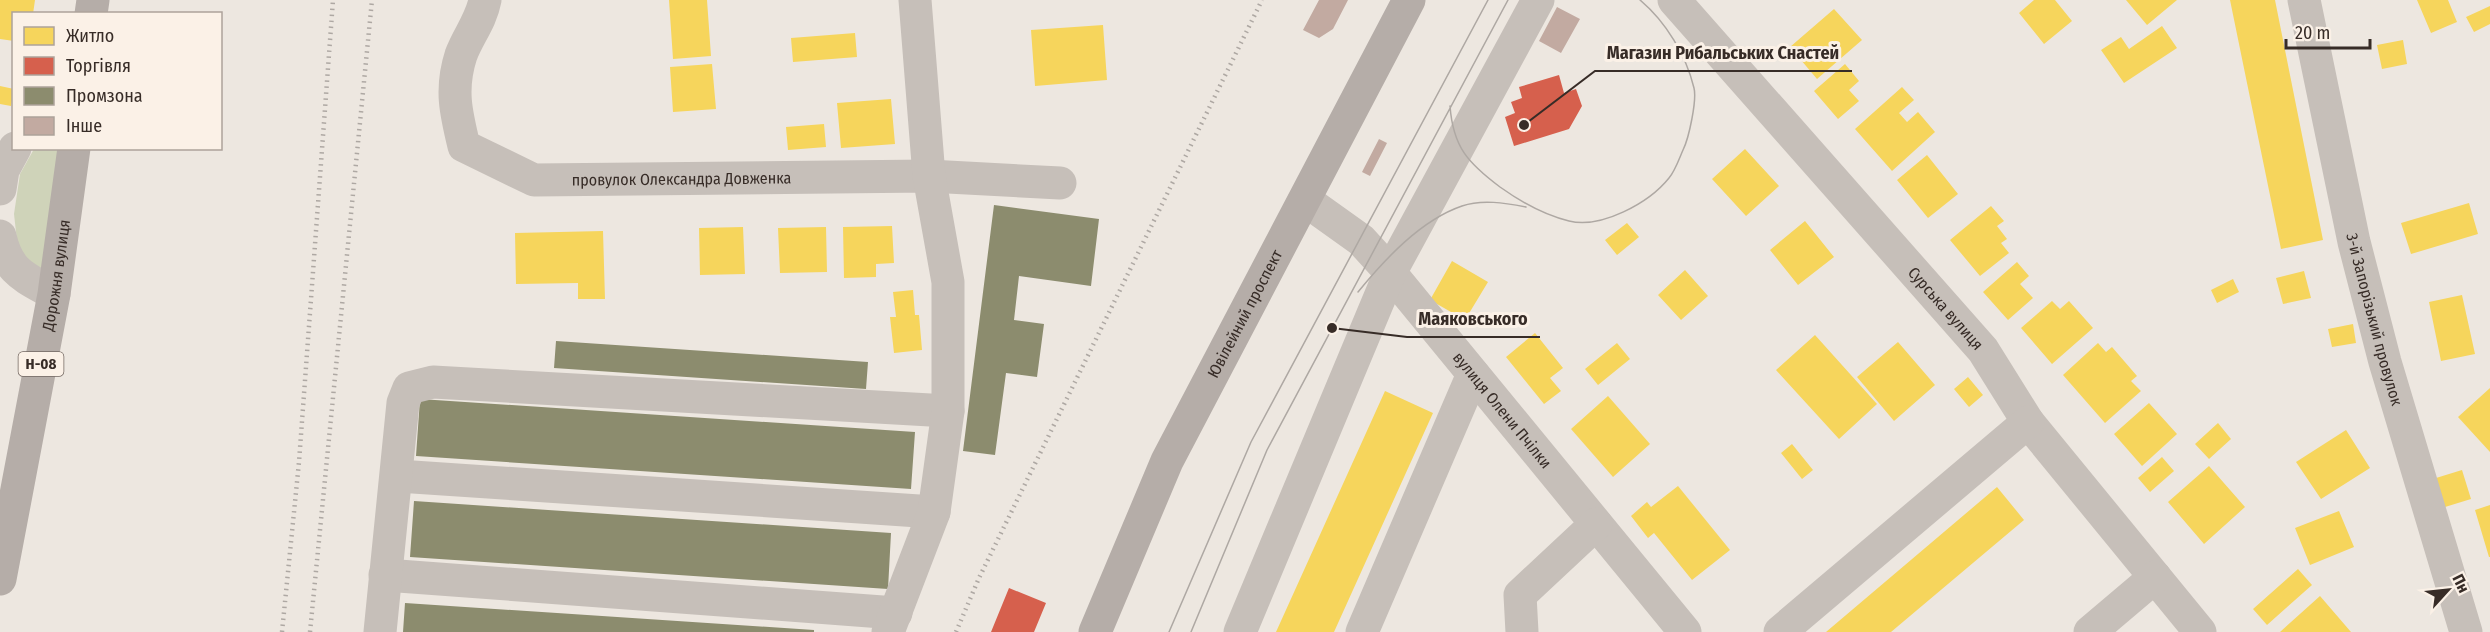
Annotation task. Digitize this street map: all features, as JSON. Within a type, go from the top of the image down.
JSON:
[{"type":"main road","name":"Ювілейний проспект","points":[[1095,632],[1167,461],[1409,0]]},
{"type":"main road","name":"Дорожня вулиця","points":[[0,579],[54,294],[74,150]]},
{"type":"street","name":"провулок Олександра Довженка","points":[[485,0],[482,14],[461,56],[453,103],[464,146],[534,180],[929,176],[1060,183]]},
{"type":"street","points":[[384,575],[892,622],[934,512],[948,411],[948,282],[929,176],[915,0]]},
{"type":"street","points":[[1240,632],[1390,273],[1538,0]]},
{"type":"street","name":"Сурська вулиця","points":[[1674,0],[1983,350],[2028,422],[2200,632]]},
{"type":"street","name":"3-й Запорізький провулок","points":[[2304,0],[2354,242],[2385,362],[2466,632]]},
{"type":"street","points":[[0,146],[12,137]]},
{"type":"street","points":[[0,189],[3,170],[14,150]]},
{"type":"street","name":"вулиця Олени Пчілки","points":[[1305,200],[1361,240],[1685,632]]},
{"type":"street","points":[[0,236],[6,260],[6,272],[54,294]]},
{"type":"street","points":[[1362,632],[1473,374]]},
{"type":"street","points":[[380,632],[384,575],[398,476],[404,403],[409,388],[433,382],[948,411]]},
{"type":"street","points":[[1780,632],[2028,422]]},
{"type":"street","points":[[398,476],[934,512]]},
{"type":"street","points":[[1522,632],[1520,596],[1596,524]]},
{"type":"street","points":[[2090,632],[2154,577]]},
{"type":"green space","points":[[33,150],[65,150],[41,272],[18,250],[14,214],[20,174]]},
{"type":"building: Житло","points":[[0,0],[35,0],[33,12],[12,12],[12,41],[0,39]]},
{"type":"building: Житло","points":[[669,0],[707,0],[711,56],[673,59]]},
{"type":"building: Житло","points":[[2034,0],[2055,0],[2072,21],[2044,44],[2019,13]]},
{"type":"building: Житло","points":[[2126,0],[2177,0],[2147,25]]},
{"type":"building: Житло","points":[[2230,0],[2275,0],[2323,240],[2281,249]]},
{"type":"building: Житло","points":[[2417,0],[2448,0],[2457,22],[2431,33]]},
{"type":"building: Житло","points":[[2490,6],[2490,24],[2474,32],[2466,17]]},
{"type":"building: Житло","points":[[1834,9],[1862,40],[1817,79],[1790,47]]},
{"type":"building: Житло","points":[[1103,25],[1107,80],[1035,86],[1031,30]]},
{"type":"building: Житло","points":[[2162,26],[2177,48],[2124,83],[2101,50],[2121,37],[2129,49]]},
{"type":"building: Житло","points":[[855,33],[857,57],[793,62],[791,38]]},
{"type":"building: Житло","points":[[2403,40],[2407,64],[2382,69],[2377,45]]},
{"type":"building: Житло","points":[[712,64],[716,109],[673,112],[670,67]]},
{"type":"building: Житло","points":[[1845,64],[1859,81],[1849,90],[1859,101],[1838,119],[1814,91]]},
{"type":"building: Житло","points":[[0,86],[12,89],[11,106],[0,104]]},
{"type":"building: Житло","points":[[1902,87],[1914,100],[1899,113],[1907,122],[1918,112],[1935,132],[1892,171],[1855,129]]},
{"type":"building: Житло","points":[[891,99],[895,144],[841,148],[837,103]]},
{"type":"building: Житло","points":[[824,124],[826,147],[788,150],[786,127]]},
{"type":"building: Житло","points":[[1745,149],[1779,186],[1746,216],[1712,179]]},
{"type":"building: Житло","points":[[1927,155],[1958,194],[1928,218],[1897,180]]},
{"type":"building: Житло","points":[[2469,203],[2478,234],[2411,254],[2401,223]]},
{"type":"building: Житло","points":[[1991,206],[2004,221],[1997,226],[2007,239],[2001,243],[2009,253],[1980,276],[1950,240]]},
{"type":"building: Житло","points":[[1805,221],[1834,257],[1798,285],[1770,250]]},
{"type":"building: Житло","points":[[1627,223],[1639,237],[1617,255],[1605,240]]},
{"type":"building: Житло","points":[[892,226],[894,263],[876,264],[876,277],[844,278],[843,227]]},
{"type":"building: Житло","points":[[743,227],[745,274],[700,275],[699,228]]},
{"type":"building: Житло","points":[[826,227],[827,272],[780,273],[778,228]]},
{"type":"building: Житло","points":[[603,231],[605,299],[578,299],[578,283],[516,284],[515,233]]},
{"type":"building: Житло","points":[[1452,261],[1488,282],[1465,320],[1430,300]]},
{"type":"building: Житло","points":[[2017,262],[2029,276],[2020,284],[2033,298],[2008,320],[1983,292]]},
{"type":"building: Житло","points":[[1685,270],[1708,296],[1681,320],[1658,295]]},
{"type":"building: Житло","points":[[2304,271],[2311,298],[2283,304],[2276,278]]},
{"type":"building: Житло","points":[[2233,279],[2239,292],[2217,303],[2211,290]]},
{"type":"building: Житло","points":[[913,290],[915,315],[919,315],[922,350],[894,353],[890,317],[896,317],[893,292]]},
{"type":"building: Житло","points":[[2462,295],[2475,354],[2441,361],[2429,302]]},
{"type":"building: Житло","points":[[2052,301],[2060,309],[2069,301],[2093,328],[2052,364],[2021,328]]},
{"type":"building: Житло","points":[[2353,324],[2356,343],[2332,347],[2328,329]]},
{"type":"building: Житло","points":[[1535,333],[1563,368],[1550,378],[1561,391],[1544,404],[1506,357]]},
{"type":"building: Житло","points":[[1815,335],[1877,404],[1839,439],[1776,370]]},
{"type":"building: Житло","points":[[1898,342],[1935,385],[1894,421],[1857,377]]},
{"type":"building: Житло","points":[[1617,343],[1630,359],[1598,385],[1585,369]]},
{"type":"building: Житло","points":[[2098,343],[2106,352],[2112,347],[2137,376],[2131,381],[2141,391],[2105,423],[2063,375]]},
{"type":"building: Житло","points":[[1968,377],[1983,395],[1969,407],[1954,389]]},
{"type":"building: Житло","points":[[2490,388],[2490,452],[2458,417]]},
{"type":"building: Житло","points":[[1385,391],[1433,413],[1334,632],[1276,632]]},
{"type":"building: Житло","points":[[1608,396],[1650,444],[1613,477],[1571,429]]},
{"type":"building: Житло","points":[[2149,403],[2177,434],[2142,466],[2114,434]]},
{"type":"building: Житло","points":[[2218,423],[2231,439],[2209,459],[2195,444]]},
{"type":"building: Житло","points":[[2346,430],[2370,468],[2321,499],[2296,462]]},
{"type":"building: Житло","points":[[1792,444],[1813,470],[1802,479],[1781,453]]},
{"type":"building: Житло","points":[[2162,457],[2174,471],[2150,492],[2138,478]]},
{"type":"building: Житло","points":[[2209,466],[2245,507],[2204,544],[2168,502]]},
{"type":"building: Житло","points":[[2462,470],[2471,499],[2445,507],[2436,478]]},
{"type":"building: Житло","points":[[1678,486],[1730,550],[1692,580],[1654,533],[1648,538],[1631,516],[1647,502],[1651,507]]},
{"type":"building: Житло","points":[[1997,487],[2024,520],[1891,632],[1826,632]]},
{"type":"building: Житло","points":[[2490,505],[2490,557],[2489,557],[2475,510]]},
{"type":"building: Житло","points":[[2339,511],[2354,547],[2310,565],[2295,528]]},
{"type":"building: Житло","points":[[2298,569],[2312,585],[2267,625],[2253,609]]},
{"type":"building: Житло","points":[[2320,596],[2351,632],[2280,632]]},
{"type":"building: Торгівля","points":[[1559,75],[1564,93],[1576,89],[1582,106],[1569,129],[1514,146],[1505,117],[1515,113],[1511,102],[1522,98],[1519,87]]},
{"type":"building: Торгівля","points":[[1009,588],[1046,603],[1034,632],[991,632]]},
{"type":"building: Промзона","points":[[994,205],[1099,219],[1091,286],[1019,276],[1014,320],[1044,324],[1037,377],[1006,373],[995,455],[963,451]]},
{"type":"building: Промзона","points":[[556,341],[868,362],[866,389],[554,368]]},
{"type":"building: Промзона","points":[[420,399],[915,432],[911,489],[416,456]]},
{"type":"building: Промзона","points":[[414,501],[891,533],[888,589],[410,557]]},
{"type":"building: Промзона","points":[[405,603],[814,630],[814,632],[403,632]]},
{"type":"building: Інше","points":[[1319,0],[1348,0],[1333,29],[1319,38],[1303,30]]},
{"type":"building: Інше","points":[[1557,7],[1580,19],[1561,53],[1539,41]]},
{"type":"building: Інше","points":[[1379,139],[1387,143],[1370,176],[1362,172]]},
{"type":"tram line","points":[[1169,632],[1251,442],[1488,0]]},
{"type":"tram line","points":[[1191,632],[1267,450],[1508,0]]},
{"type":"tram line","points":[[1450,106],[1455,133],[1464,153],[1479,170],[1516,198],[1551,215],[1569,221],[1582,222],[1609,218],[1637,205],[1660,187],[1675,168],[1688,137],[1695,94],[1686,63],[1674,40],[1658,18],[1640,0]]},
{"type":"tram line","points":[[1358,292],[1405,242],[1447,212],[1462,206],[1486,202],[1526,207]]},
{"type":"railway","points":[[282,632],[299,462],[333,0]]},
{"type":"railway","points":[[310,632],[372,0]]},
{"type":"railway","points":[[956,632],[979,578],[1262,0]]},
{"type":"place","name":"Магазин Рибальських Снастей","points":[[1524,125]]},
{"type":"place","name":"Маяковського","points":[[1332,328]]}]
